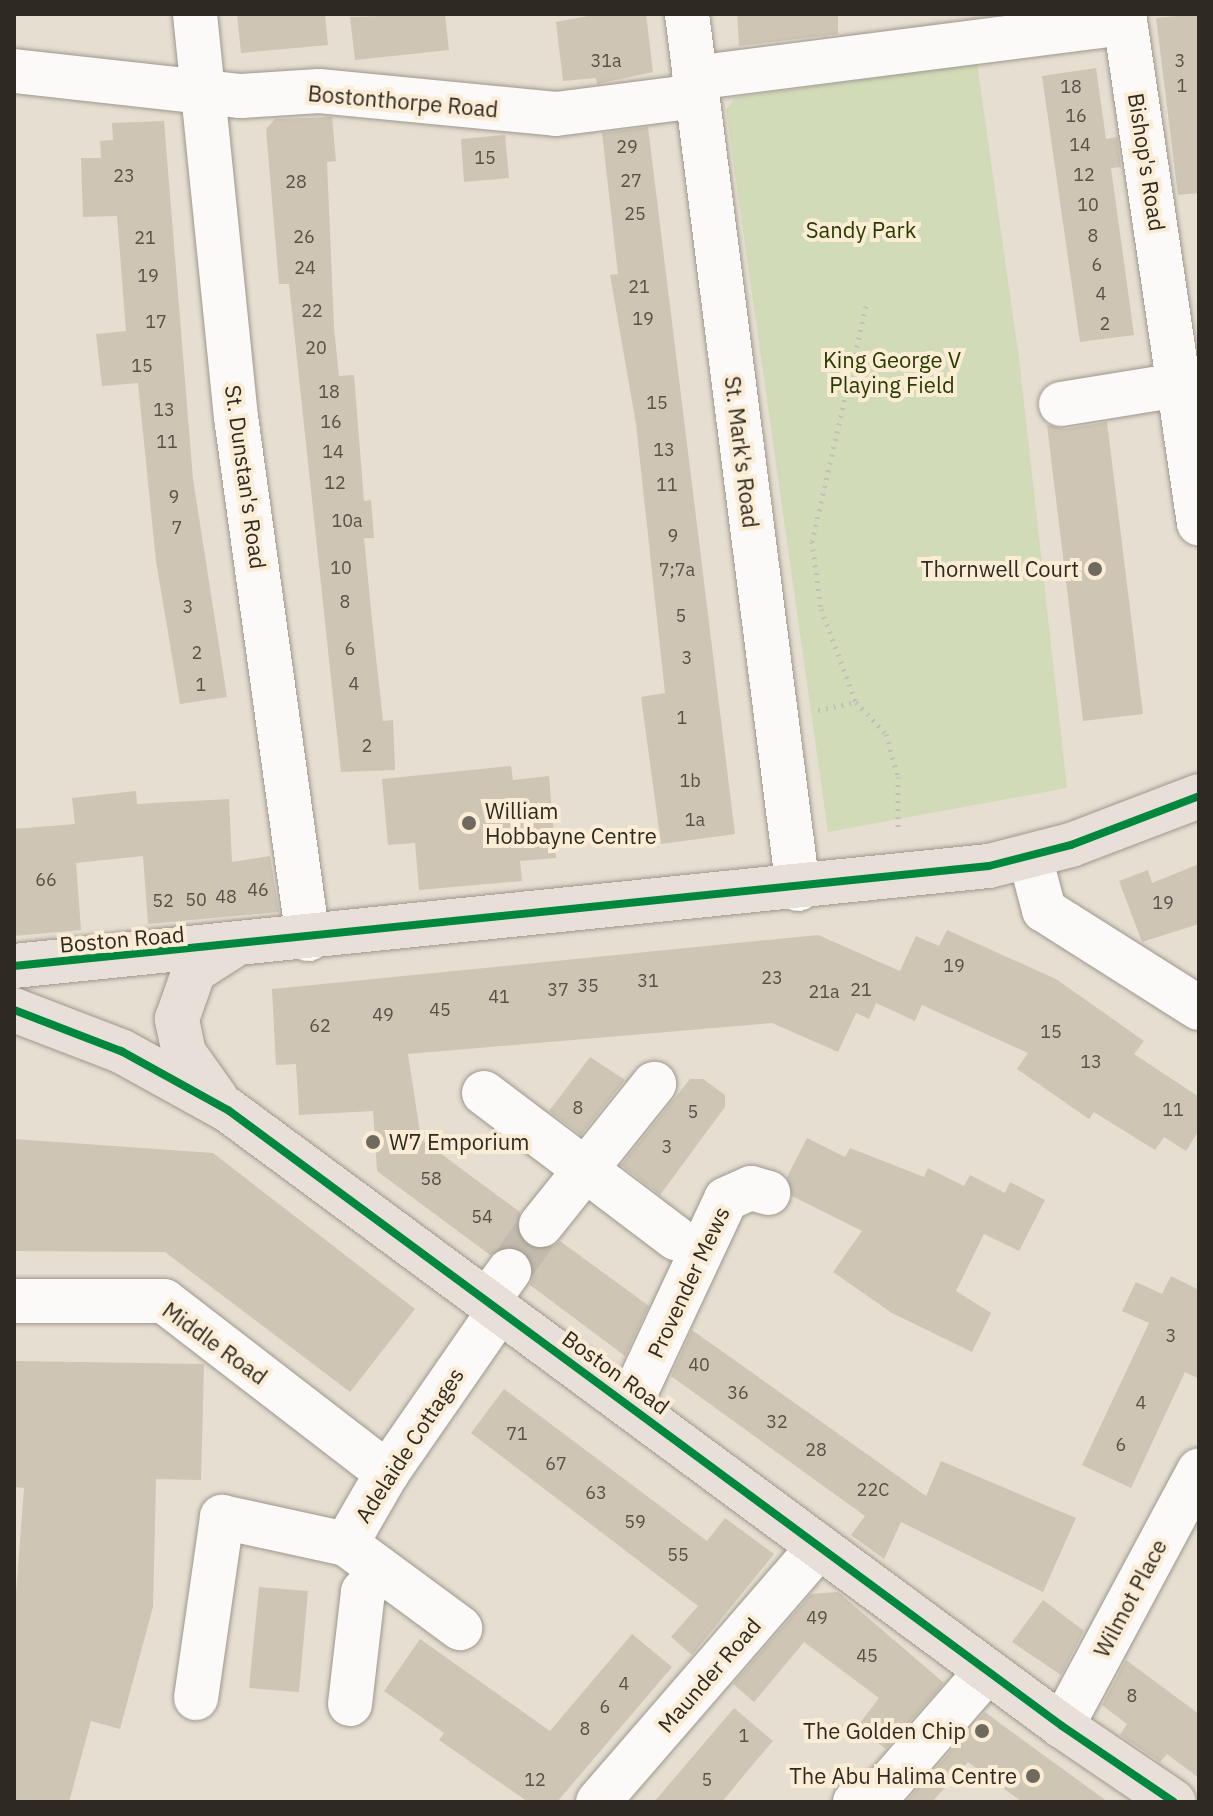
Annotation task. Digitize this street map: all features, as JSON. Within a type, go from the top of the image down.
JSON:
[{"type":"main road","points":[[233,946],[798,889],[1030,857],[1199,796]]},
{"type":"main road","name":"Boston Road","points":[[14,966],[233,946]]},
{"type":"main road","name":"Boston Road","points":[[228,1110],[192,1070],[177,1019],[194,971],[233,946]]},
{"type":"main road","name":"Boston Road","points":[[14,1010],[121,1051],[228,1110],[499,1294],[630,1404],[819,1547],[1164,1799]]},
{"type":"street","name":"St. Dunstan's Road","points":[[195,14],[236,417],[308,939]]},
{"type":"street","name":"St. Mark's Road","points":[[687,14],[798,889]]},
{"type":"street","name":"Bostonthorpe Road","points":[[14,71],[204,92],[319,91],[556,114],[695,87],[1125,18]]},
{"type":"street","name":"Bishop's Road","points":[[1125,18],[1184,308],[1178,385],[1199,524]]},
{"type":"street","points":[[1061,404],[1178,385]]},
{"type":"street","points":[[1030,857],[1044,910],[1199,1008]]},
{"type":"street","points":[[541,1225],[654,1084]]},
{"type":"street","points":[[484,1093],[676,1238]]},
{"type":"street","name":"Provender Mews","points":[[630,1404],[726,1199],[751,1188],[768,1193]]},
{"type":"street","name":"Adelaide Cottages","points":[[460,1628],[346,1544],[499,1294]]},
{"type":"street","name":"Middle Road","points":[[14,1301],[164,1301],[387,1473]]},
{"type":"street","name":"Wilmot Place","points":[[1062,1726],[1199,1470]]},
{"type":"street","points":[[196,1698],[222,1517],[346,1544]]},
{"type":"street","name":"Maunder Road","points":[[598,1802],[819,1547]]},
{"type":"street","points":[[350,1704],[363,1592],[381,1570]]},
{"type":"street","points":[[870,1795],[987,1671]]},
{"type":"path","points":[[866,306],[812,541],[821,609],[856,702],[886,734],[898,777],[898,830]]},
{"type":"path","points":[[814,711],[856,702]]},
{"type":"green space","name":"King George V Playing Field","points":[[977,63],[1019,358],[1067,788],[828,832],[726,110],[735,98]]},
{"type":"building","points":[[237,14],[325,14],[328,45],[241,53]]},
{"type":"building","points":[[445,14],[449,50],[355,60],[350,17]]},
{"type":"building","points":[[599,14],[646,14],[653,72],[597,84],[596,78],[563,81],[556,22]]},
{"type":"building","points":[[737,14],[838,14],[838,34],[739,46]]},
{"type":"building","points":[[1199,14],[1199,193],[1178,195],[1156,18]]},
{"type":"building","points":[[1096,68],[1106,139],[1117,137],[1121,167],[1111,168],[1134,335],[1080,342],[1042,76]]},
{"type":"building","points":[[332,117],[336,161],[327,162],[334,328],[339,376],[354,375],[364,501],[371,500],[374,538],[364,538],[372,620],[383,721],[393,720],[395,770],[341,772],[289,284],[279,284],[266,129],[275,119]]},
{"type":"building","points":[[164,121],[193,479],[227,697],[180,704],[156,561],[138,383],[102,386],[96,334],[126,331],[117,216],[83,217],[81,158],[101,158],[100,141],[113,140],[112,123]]},
{"type":"building","points":[[648,127],[735,834],[661,844],[641,697],[665,693],[636,424],[610,275],[618,274],[602,133]]},
{"type":"building","points":[[505,135],[509,178],[464,182],[461,139]]},
{"type":"building","name":"Thornwell Court","points":[[1107,422],[1143,714],[1083,721],[1047,425],[1065,429]]},
{"type":"building","name":"William Hobbayne Centre","points":[[511,766],[513,780],[549,776],[556,858],[520,861],[522,881],[419,890],[415,843],[388,845],[382,779]]},
{"type":"building","points":[[136,791],[137,804],[229,799],[232,862],[270,856],[279,912],[148,924],[143,856],[76,863],[81,930],[14,936],[14,829],[75,824],[72,798]]},
{"type":"building","points":[[1199,864],[1199,924],[1142,942],[1119,881],[1148,870],[1152,883]]},
{"type":"building","points":[[947,930],[1056,979],[1144,1041],[1134,1054],[1199,1097],[1199,1130],[1186,1151],[1164,1137],[1155,1150],[1094,1112],[1089,1119],[1017,1069],[1028,1053],[922,1005],[915,1021],[876,1003],[869,1019],[856,1013],[838,1052],[772,1023],[408,1054],[421,1139],[520,1212],[518,1233],[526,1245],[549,1248],[560,1241],[649,1306],[625,1356],[530,1285],[534,1273],[524,1251],[511,1246],[490,1255],[377,1171],[373,1111],[299,1115],[296,1064],[276,1065],[272,989],[818,935],[900,971],[916,936],[939,946]]},
{"type":"building","points":[[590,1057],[625,1080],[581,1135],[549,1111]]},
{"type":"building","points":[[690,1079],[703,1079],[725,1095],[725,1107],[660,1195],[621,1165]]},
{"type":"building","points":[[807,1138],[845,1157],[850,1148],[924,1177],[928,1168],[964,1186],[970,1175],[1005,1193],[1010,1182],[1045,1200],[1019,1251],[984,1234],[956,1291],[991,1313],[972,1352],[892,1313],[833,1272],[862,1231],[792,1196],[787,1177]]},
{"type":"building","points":[[14,1139],[213,1153],[415,1309],[350,1392],[165,1252],[14,1251]]},
{"type":"building","points":[[1171,1276],[1199,1290],[1199,1379],[1185,1372],[1131,1488],[1082,1465],[1149,1323],[1122,1311],[1136,1282],[1162,1294]]},
{"type":"building","points":[[692,1330],[926,1496],[941,1461],[1076,1518],[1043,1592],[901,1522],[884,1559],[851,1535],[865,1516],[671,1376]]},
{"type":"building","points":[[14,1361],[204,1364],[201,1480],[156,1479],[153,1607],[120,1729],[91,1721],[69,1802],[14,1802],[14,1620],[24,1488],[14,1487]]},
{"type":"building","points":[[504,1389],[707,1541],[725,1518],[774,1554],[692,1655],[671,1637],[698,1606],[471,1433]]},
{"type":"building","points":[[259,1587],[308,1591],[299,1692],[249,1688]]},
{"type":"building","points":[[838,1592],[944,1683],[886,1749],[857,1727],[879,1698],[804,1642],[754,1702],[733,1684],[811,1594]]},
{"type":"building","points":[[1043,1600],[1084,1631],[1061,1675],[1012,1642]]},
{"type":"building","points":[[632,1634],[672,1667],[557,1802],[528,1802],[439,1740],[444,1733],[384,1691],[420,1639],[550,1731]]},
{"type":"building","points":[[1126,1660],[1199,1714],[1199,1778],[1167,1754],[1160,1762],[1120,1735],[1127,1724],[1102,1705]]},
{"type":"building","points":[[734,1708],[773,1741],[722,1802],[654,1802]]},
{"type":"building","points":[[985,1712],[1108,1802],[1022,1802],[968,1762],[932,1802],[906,1802]]},
{"type":"tunnel","points":[[509,1271],[541,1225]]},
{"type":"cycle path","points":[[14,966],[989,866],[1071,845],[1199,796]]},
{"type":"cycle path","points":[[14,1010],[121,1051],[228,1110],[1062,1726],[1174,1802]]},
{"type":"place","name":"Thornwell Court","points":[[1095,569]]},
{"type":"place","name":"William Hobbayne Centre","points":[[469,823]]},
{"type":"place","name":"W7 Emporium","points":[[373,1142]]},
{"type":"place","name":"The Golden Chip","points":[[982,1731]]},
{"type":"place","name":"The Abu Halima Centre","points":[[1033,1776]]},
{"type":"park label","name":"Sandy Park","points":[[861,230]]}]
